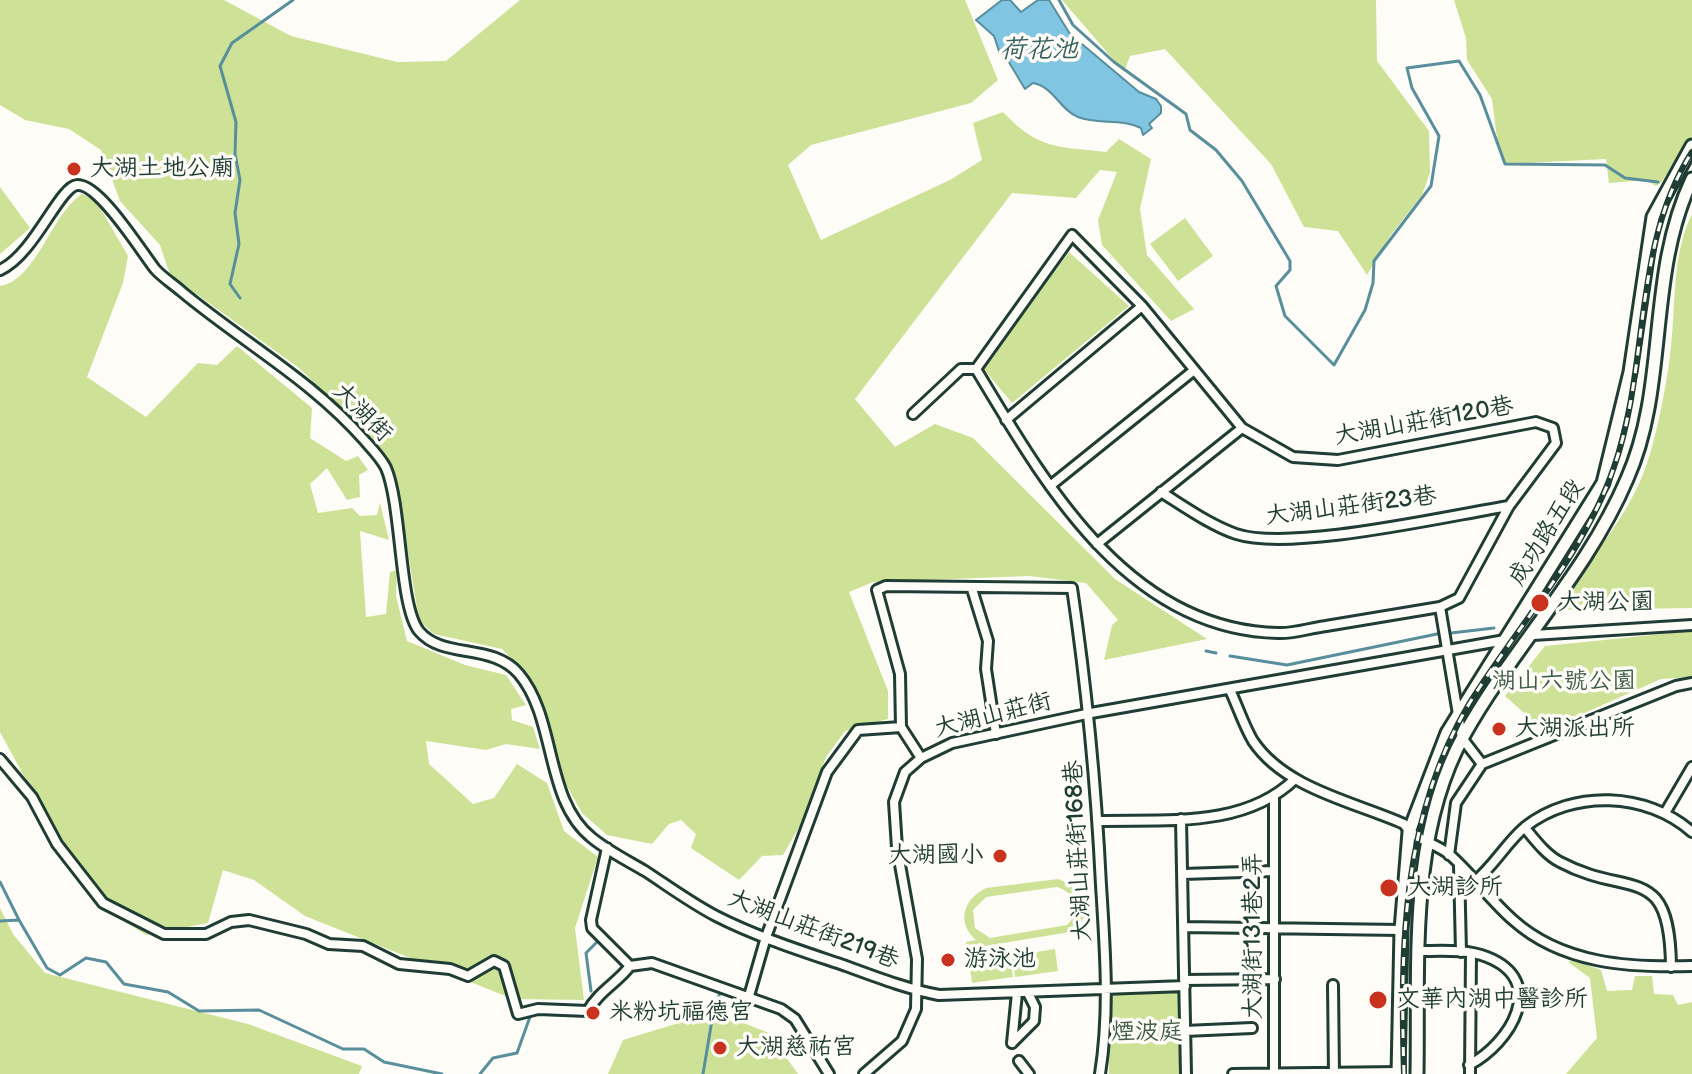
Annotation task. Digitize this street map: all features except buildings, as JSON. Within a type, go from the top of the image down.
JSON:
[{"type":"main road","name":"成功路五段","points":[[1400,1073],[1401,930],[1409,832],[1428,774],[1457,716],[1603,483],[1630,372],[1653,217],[1692,146]]},
{"type":"main road","name":"成功路五段","points":[[1417,1074],[1420,951],[1428,841],[1436,805],[1462,738],[1607,520],[1629,477],[1652,379],[1663,268],[1673,224],[1692,179]]},
{"type":"street","name":"大湖街","points":[[0,270],[33,243],[66,190],[79,185],[91,188],[133,236],[157,271],[295,375],[354,429],[386,467],[403,551],[406,588],[421,633],[457,649],[487,653],[520,675],[545,732],[574,817],[590,837],[607,848]]},
{"type":"street","name":"大湖山莊街120巷","points":[[913,414],[961,369],[976,369],[1072,235],[1142,306],[1242,428],[1293,457],[1338,460],[1536,422],[1553,428],[1556,443],[1509,506],[1459,598],[1440,607]]},
{"type":"street","points":[[1006,420],[1142,306]]},
{"type":"street","points":[[976,369],[1050,486],[1097,544],[1163,599],[1210,621],[1279,634],[1440,607],[1462,738],[1482,764]]},
{"type":"street","points":[[1050,486],[1193,371]]},
{"type":"street","points":[[1097,544],[1242,428]]},
{"type":"street","name":"大湖山莊街23巷","points":[[1161,492],[1235,534],[1257,539],[1330,534],[1509,506]]},
{"type":"street","points":[[921,758],[901,727],[900,674],[877,590],[886,586],[972,589],[988,641],[986,669],[996,734]]},
{"type":"street","name":"大湖山莊街168巷","points":[[972,589],[1072,588],[1091,713],[1098,821],[1107,1032],[1100,1074]]},
{"type":"street","points":[[1533,635],[1692,625]]},
{"type":"street","name":"大湖山莊街","points":[[864,1074],[902,1041],[914,1017],[917,959],[899,861],[894,802],[905,772],[921,758],[950,744],[1091,713],[1505,640]]},
{"type":"street","points":[[1449,855],[1456,803],[1482,764],[1676,686],[1692,683]]},
{"type":"street","points":[[1230,690],[1253,742],[1295,779],[1404,824],[1409,832],[1449,855],[1514,921],[1554,947],[1610,965],[1692,966]]},
{"type":"street","points":[[749,996],[766,937],[827,772],[858,730],[901,727]]},
{"type":"street","points":[[0,759],[32,797],[57,844],[103,903],[164,934],[206,934],[231,922],[249,920],[294,930],[329,944],[363,946],[399,964],[450,969],[468,976],[494,961],[504,966],[518,1014],[538,1009],[588,1011],[595,998],[619,980],[630,966],[652,963],[749,996],[795,1019],[829,1074]]},
{"type":"street","points":[[1665,813],[1691,770]]},
{"type":"street","points":[[1098,821],[1216,816],[1274,799],[1295,779]]},
{"type":"street","name":"大湖街131巷2弄","points":[[1274,799],[1274,1073]]},
{"type":"street","points":[[1474,882],[1488,871],[1525,828],[1563,806],[1584,801],[1613,800],[1665,813],[1692,832]]},
{"type":"street","points":[[1181,819],[1186,1074]]},
{"type":"street","points":[[1525,828],[1561,863],[1642,888],[1656,897],[1670,929],[1671,967]]},
{"type":"street","points":[[607,848],[591,920],[592,928],[630,966]]},
{"type":"street","name":"大湖山莊街219巷","points":[[607,848],[715,916],[917,991],[939,995],[1028,993],[1275,979]]},
{"type":"street","points":[[1459,866],[1470,1070]]},
{"type":"street","points":[[1183,874],[1274,871]]},
{"type":"street","points":[[1184,927],[1401,930]]},
{"type":"street","points":[[1420,951],[1466,952],[1503,967],[1518,996],[1517,1017],[1507,1035],[1470,1070]]},
{"type":"street","points":[[1333,985],[1334,1073]]},
{"type":"street","points":[[1017,993],[1012,1043],[1034,1021],[1035,1007],[1028,993]]},
{"type":"street","points":[[1185,1031],[1252,1028]]},
{"type":"street","points":[[1019,1061],[1029,1074]]},
{"type":"street","points":[[1233,1074],[1400,1073]]},
{"type":"green space","points":[[0,0],[224,0],[291,36],[397,62],[446,61],[520,0],[965,0],[998,80],[971,103],[811,145],[788,165],[821,240],[950,180],[982,160],[973,123],[1003,112],[1027,133],[1049,144],[1106,152],[1119,139],[1151,159],[1140,209],[1147,255],[1194,309],[1171,321],[1102,245],[1098,220],[1117,172],[1100,170],[1076,198],[1012,193],[855,399],[895,447],[935,424],[973,438],[1115,579],[1207,639],[1104,660],[1112,625],[1118,620],[1086,583],[1029,576],[873,582],[849,592],[888,691],[888,719],[845,731],[826,757],[801,824],[783,855],[762,856],[739,880],[691,848],[696,834],[681,820],[669,824],[652,844],[607,835],[582,813],[564,781],[527,675],[502,649],[434,634],[419,620],[398,493],[372,438],[299,368],[170,275],[160,245],[120,201],[101,150],[69,129],[25,120],[0,105]]},
{"type":"green space","points":[[1062,0],[1376,0],[1377,61],[1429,131],[1430,173],[1422,195],[1390,236],[1367,275],[1338,231],[1304,227],[1271,164],[1165,49],[1130,56],[1124,72]]},
{"type":"green space","points":[[1454,0],[1692,0],[1692,136],[1661,183],[1656,186],[1646,180],[1609,183],[1606,159],[1505,164],[1498,146],[1492,99],[1467,60],[1466,38]]},
{"type":"green space","points":[[0,187],[30,228],[0,254]]},
{"type":"green space","points":[[82,194],[95,199],[128,256],[123,283],[87,377],[146,417],[198,363],[217,365],[237,346],[312,408],[310,438],[346,461],[358,456],[368,470],[359,475],[360,497],[347,500],[327,468],[310,484],[318,513],[352,508],[360,516],[377,515],[380,503],[389,540],[360,531],[366,617],[386,614],[390,572],[397,570],[396,596],[407,641],[465,665],[506,675],[526,705],[511,709],[512,720],[533,727],[540,749],[506,744],[486,750],[426,741],[429,764],[473,804],[494,798],[517,764],[547,783],[564,831],[598,857],[575,928],[584,1000],[513,999],[305,916],[254,880],[223,870],[208,923],[146,935],[92,901],[0,732],[0,286],[24,272],[61,216]]},
{"type":"green space","name":"大湖公園","points":[[1692,214],[1692,608],[1554,610],[1617,523],[1646,466],[1667,374],[1681,245]]},
{"type":"green space","points":[[1185,218],[1213,256],[1178,281],[1150,244]]},
{"type":"green space","points":[[1069,252],[1129,306],[1012,403],[982,367]]},
{"type":"green space","name":"湖山六號公園","points":[[1692,631],[1692,677],[1661,679],[1544,731],[1505,696],[1545,646]]},
{"type":"green space","points":[[1058,879],[1070,884],[1083,896],[1084,917],[1076,931],[967,949],[966,942],[976,940],[964,919],[967,905],[986,888]],"holes":[[[1057,887],[1064,890],[1075,903],[1072,920],[1067,925],[990,938],[975,928],[973,910],[986,897]]]},
{"type":"green space","points":[[0,908],[13,934],[45,973],[248,1024],[362,1066],[359,1074],[0,1074]]},
{"type":"green space","points":[[1055,949],[1058,971],[1015,977],[1012,956]]},
{"type":"green space","points":[[1010,956],[1013,977],[972,983],[969,962]]},
{"type":"green space","points":[[1574,960],[1601,970],[1607,991],[1632,990],[1635,976],[1652,976],[1654,994],[1673,995],[1678,1005],[1692,1002],[1692,1074],[1566,1074],[1597,1038],[1590,978],[1568,962]]},
{"type":"green space","name":"煙波庭","points":[[1185,991],[1186,1074],[1109,1074],[1109,993]]},
{"type":"green space","points":[[695,1018],[741,1022],[769,1033],[798,1074],[608,1074],[623,1040]]},
{"type":"water","name":"荷花池","points":[[1002,0],[1010,0],[1021,12],[1038,0],[1049,0],[1070,34],[1139,92],[1156,99],[1161,113],[1149,124],[1152,128],[1143,135],[1141,128],[1133,125],[1078,117],[1040,85],[1033,83],[1025,89],[1007,59],[1000,54],[994,36],[976,20]]},
{"type":"waterway","points":[[240,298],[230,284],[239,244],[235,213],[240,180],[235,154],[236,122],[220,66],[232,43],[293,0]]},
{"type":"waterway","points":[[1059,0],[1073,25],[1114,62],[1186,114],[1190,130],[1216,150],[1242,181],[1290,261],[1290,270],[1276,286],[1285,316],[1334,365],[1365,310],[1373,283],[1374,261],[1431,186],[1439,136],[1412,88],[1407,68],[1459,61],[1480,95],[1505,164],[1605,165],[1625,178],[1658,182]]},
{"type":"waterway","points":[[1451,633],[1494,628]]},
{"type":"waterway","points":[[1230,656],[1287,665],[1437,634]]},
{"type":"waterway","points":[[1206,651],[1216,653]]},
{"type":"waterway","points":[[0,882],[19,920]]},
{"type":"waterway","points":[[0,921],[19,920],[47,968],[60,975],[86,958],[106,962],[124,984],[168,992],[199,1011],[259,1010],[343,1049],[364,1049],[384,1062],[442,1074]]},
{"type":"waterway","points":[[591,991],[586,953],[599,940]]},
{"type":"waterway","points":[[703,1074],[714,1008],[722,988]]},
{"type":"waterway","points":[[480,1074],[493,1058],[517,1053],[531,1014],[560,1014]]},
{"type":"railway","points":[[1404,1074],[1405,930],[1418,837],[1430,791],[1447,747],[1469,704],[1568,560],[1601,499],[1625,428],[1650,266],[1660,226],[1673,188],[1692,152]]},
{"type":"place","name":"大湖土地公廟","points":[[74,169]]},
{"type":"place","name":"大湖公園","points":[[1540,603]]},
{"type":"place","name":"大湖派出所","points":[[1499,729]]},
{"type":"place","name":"大湖國小","points":[[1000,856]]},
{"type":"place","name":"大湖診所","points":[[1389,888]]},
{"type":"place","name":"游泳池","points":[[948,960]]},
{"type":"place","name":"文華內湖中醫診所","points":[[1378,1000]]},
{"type":"place","name":"米粉坑福德宮","points":[[593,1013]]},
{"type":"place","name":"大湖慈祐宮","points":[[720,1048]]}]
